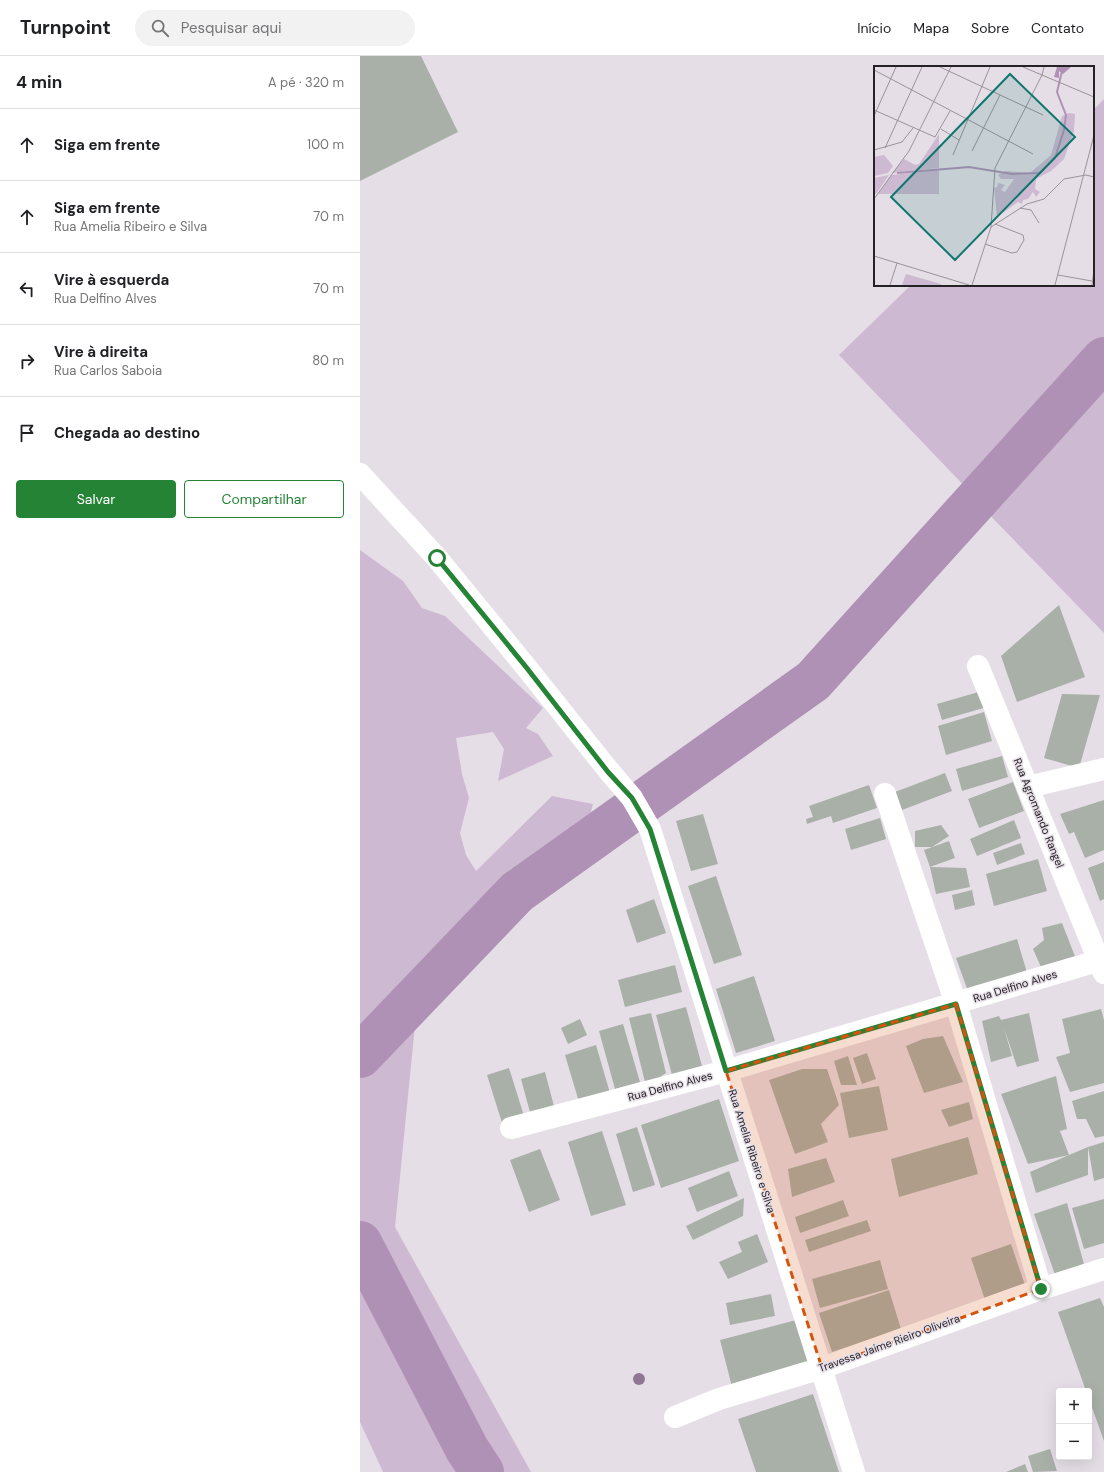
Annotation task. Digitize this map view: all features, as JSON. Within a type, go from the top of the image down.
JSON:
[{"type":"street","name":"Rua Amelia Ribeiro e Silva","points":[[360,474],[437,558],[526,667],[608,772],[632,798],[650,829],[854,1472]]},
{"type":"street","name":"Rua Agromando Rangel","points":[[978,666],[1102,964]]},
{"type":"street","points":[[1028,787],[1104,769]]},
{"type":"street","points":[[885,794],[956,1004],[1041,1289]]},
{"type":"street","name":"Rua Delfino Alves","points":[[511,1128],[726,1071],[956,1004],[1102,964]]},
{"type":"street","name":"Travessa Jaime Rieiro Oliveira","points":[[675,1417],[719,1399],[822,1368],[1041,1289],[1104,1269]]},
{"type":"highlighted area","points":[[956,1004],[1041,1289],[822,1368],[726,1071]]},
{"type":"shaded area","points":[[1104,99],[1104,342],[972,494],[839,355],[910,286],[1094,286],[1094,109]]},
{"type":"shaded area","points":[[1104,362],[1104,633],[981,506]]},
{"type":"shaded area","points":[[360,550],[403,581],[422,608],[445,616],[543,708],[526,728],[538,734],[553,756],[498,781],[504,749],[493,732],[456,738],[462,774],[469,798],[460,833],[466,855],[476,871],[552,796],[593,804],[577,865],[418,995],[395,1227],[531,1472],[383,1472],[360,1422]]},
{"type":"building","points":[[360,56],[421,56],[458,132],[360,181]]},
{"type":"building","points":[[1059,605],[1085,677],[1017,702],[1001,656]]},
{"type":"building","points":[[982,691],[987,707],[942,720],[937,704]]},
{"type":"building","points":[[1062,694],[1100,695],[1079,768],[1044,758]]},
{"type":"building","points":[[984,712],[992,741],[946,755],[938,726]]},
{"type":"building","points":[[1002,756],[1008,777],[962,791],[956,769]]},
{"type":"building","points":[[945,773],[952,791],[902,810],[895,792]]},
{"type":"building","points":[[1013,782],[1024,811],[979,828],[968,799]]},
{"type":"building","points":[[869,785],[877,808],[833,823],[831,816],[807,824],[806,819],[813,817],[809,806]]},
{"type":"building","points":[[1104,800],[1104,850],[1085,858],[1074,832],[1069,834],[1060,814]]},
{"type":"building","points":[[703,814],[718,864],[691,871],[676,821]]},
{"type":"building","points":[[880,818],[886,839],[851,850],[845,829]]},
{"type":"building","points":[[1014,820],[1021,838],[977,856],[970,839]]},
{"type":"building","points":[[941,825],[949,836],[932,847],[915,847],[915,831]]},
{"type":"building","points":[[949,841],[955,858],[930,867],[924,850]]},
{"type":"building","points":[[1021,843],[1025,854],[997,865],[993,853]]},
{"type":"building","points":[[1038,859],[1047,891],[994,906],[986,874]]},
{"type":"building","points":[[1104,862],[1104,899],[1100,901],[1088,868]]},
{"type":"building","points":[[930,867],[966,868],[970,887],[936,894]]},
{"type":"building","points":[[716,876],[742,955],[714,964],[688,886]]},
{"type":"building","points":[[972,890],[975,905],[955,910],[952,895]]},
{"type":"building","points":[[654,899],[666,933],[637,943],[626,910]]},
{"type":"building","points":[[1062,923],[1076,959],[1041,967],[1033,949],[1044,940],[1042,928]]},
{"type":"building","points":[[1017,939],[1028,976],[969,994],[956,958]]},
{"type":"building","points":[[675,965],[682,992],[625,1007],[618,980]]},
{"type":"building","points":[[754,976],[775,1041],[736,1053],[716,989]]},
{"type":"building","points":[[686,1007],[702,1066],[672,1075],[656,1015]]},
{"type":"building","points":[[1101,1009],[1104,1020],[1104,1083],[1070,1092],[1056,1057],[1070,1053],[1062,1019]]},
{"type":"building","points":[[651,1013],[666,1073],[646,1086],[629,1018]]},
{"type":"building","points":[[1029,1013],[1039,1061],[1017,1067],[1004,1028],[1012,1056],[991,1062],[982,1021],[999,1016],[1001,1020]]},
{"type":"building","points":[[580,1019],[587,1035],[568,1044],[561,1028]]},
{"type":"building","points":[[623,1024],[640,1082],[615,1089],[599,1031]]},
{"type":"building","points":[[943,1036],[963,1082],[924,1093],[906,1046],[923,1039]]},
{"type":"building","points":[[596,1045],[610,1093],[579,1102],[565,1055]]},
{"type":"building","points":[[867,1053],[876,1079],[862,1084],[853,1058]]},
{"type":"building","points":[[848,1056],[857,1085],[841,1085],[834,1061]]},
{"type":"building","points":[[509,1068],[525,1119],[503,1126],[487,1075]]},
{"type":"building","points":[[802,1069],[827,1069],[839,1105],[821,1124],[828,1142],[795,1154],[769,1080]]},
{"type":"building","points":[[545,1072],[555,1110],[531,1116],[521,1079]]},
{"type":"building","points":[[1056,1076],[1067,1129],[1060,1131],[1069,1155],[1028,1164],[1001,1094]]},
{"type":"building","points":[[879,1086],[888,1130],[849,1138],[840,1093]]},
{"type":"building","points":[[1104,1091],[1104,1136],[1095,1138],[1086,1119],[1077,1119],[1072,1101]]},
{"type":"building","points":[[719,1099],[739,1161],[661,1188],[641,1125]]},
{"type":"building","points":[[969,1102],[973,1119],[949,1127],[941,1110]]},
{"type":"building","points":[[637,1127],[655,1185],[633,1192],[616,1134]]},
{"type":"building","points":[[602,1131],[626,1205],[591,1216],[568,1142]]},
{"type":"building","points":[[968,1137],[978,1174],[899,1197],[891,1159]]},
{"type":"building","points":[[1104,1142],[1104,1178],[1094,1181],[1088,1147]]},
{"type":"building","points":[[1088,1147],[1088,1175],[1036,1193],[1030,1172]]},
{"type":"building","points":[[540,1149],[560,1200],[529,1212],[510,1160]]},
{"type":"building","points":[[826,1158],[835,1182],[792,1197],[788,1169]]},
{"type":"building","points":[[729,1171],[738,1196],[697,1212],[688,1188]]},
{"type":"building","points":[[744,1198],[743,1216],[693,1240],[686,1226]]},
{"type":"building","points":[[1104,1199],[1104,1243],[1084,1249],[1072,1208]]},
{"type":"building","points":[[843,1200],[849,1216],[800,1233],[795,1217]]},
{"type":"building","points":[[1067,1203],[1084,1264],[1055,1275],[1034,1214]]},
{"type":"building","points":[[867,1220],[871,1231],[809,1252],[805,1240]]},
{"type":"building","points":[[757,1234],[768,1262],[728,1279],[719,1262],[742,1252],[738,1242]]},
{"type":"building","points":[[1011,1244],[1025,1285],[985,1300],[971,1258]]},
{"type":"building","points":[[880,1260],[888,1289],[820,1308],[812,1279]]},
{"type":"building","points":[[889,1290],[901,1329],[832,1352],[819,1313]]},
{"type":"building","points":[[771,1294],[775,1316],[730,1325],[726,1303]]},
{"type":"building","points":[[1100,1298],[1104,1307],[1104,1441],[1092,1407],[1092,1388],[1085,1388],[1058,1312]]},
{"type":"building","points":[[800,1319],[812,1367],[732,1387],[720,1340]]},
{"type":"building","points":[[813,1394],[839,1472],[756,1472],[738,1419]]},
{"type":"building","points":[[1050,1449],[1057,1471],[1033,1472],[1028,1456]]},
{"type":"building","points":[[1025,1464],[1028,1472],[1006,1472]]},
{"type":"waterway","points":[[360,1056],[517,892],[813,681],[1104,359]]},
{"type":"waterway","points":[[360,1243],[467,1449],[482,1472]]},
{"type":"route","points":[[437,558],[526,667],[608,772],[632,798],[650,829],[726,1071],[956,1004],[1041,1289]]}]
